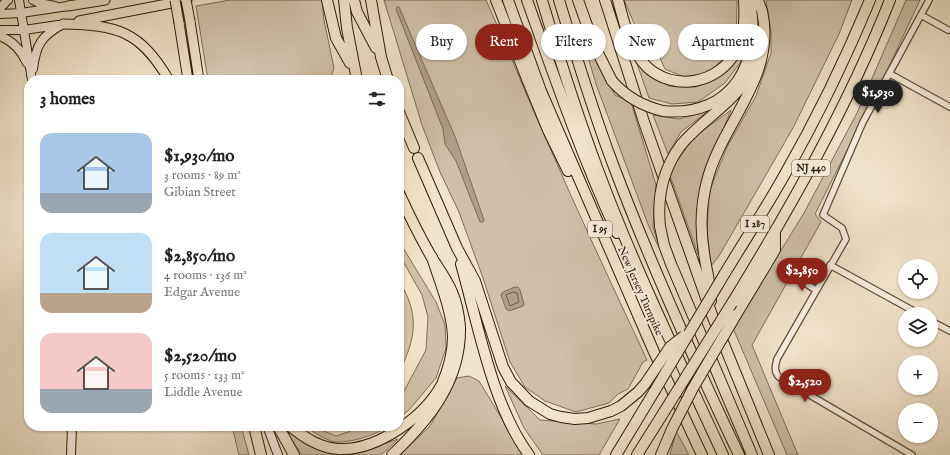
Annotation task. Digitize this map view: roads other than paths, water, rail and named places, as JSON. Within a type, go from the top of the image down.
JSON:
[{"type":"highway","points":[[327,0],[336,38],[354,69]]},
{"type":"highway","points":[[338,0],[340,13],[347,28]]},
{"type":"highway","points":[[344,0],[347,28],[356,75]]},
{"type":"highway","points":[[354,0],[357,12],[381,57]]},
{"type":"highway","points":[[371,0],[381,57],[386,75]]},
{"type":"highway","points":[[496,0],[548,130],[576,189],[591,208]]},
{"type":"highway","name":"New Jersey Turnpike","points":[[508,0],[541,91],[654,352],[702,455]]},
{"type":"highway","points":[[527,0],[564,106],[600,197],[623,246],[638,268]]},
{"type":"highway","name":"New Jersey Turnpike","points":[[542,0],[555,44],[598,170],[638,268],[723,455]]},
{"type":"highway","name":"New Jersey Turnpike","points":[[559,0],[591,102],[614,166],[676,318],[739,455]]},
{"type":"highway","points":[[578,0],[594,44],[612,81],[620,90],[641,104],[663,111],[687,112],[699,109],[712,103],[734,86],[745,68],[752,51],[755,1]]},
{"type":"highway","points":[[605,0],[647,129],[712,315],[769,455]]},
{"type":"highway","points":[[618,0],[634,48],[646,66],[666,79],[678,82],[689,82],[701,80],[711,76],[721,70],[730,61],[736,51],[744,28],[744,0]]},
{"type":"highway","name":"I 287","points":[[689,331],[785,176],[832,84],[870,0]]},
{"type":"highway","name":"NJ 440","points":[[637,455],[775,233],[821,149],[845,101],[890,0]]},
{"type":"highway","points":[[712,315],[711,289],[702,236],[703,199],[712,163],[749,95],[760,66],[764,39],[762,11],[755,1]]},
{"type":"highway","points":[[752,455],[664,245],[660,226],[659,202],[663,180],[674,155],[692,132],[734,96],[748,77],[754,65],[760,39],[755,1]]},
{"type":"highway","points":[[404,124],[414,148]]},
{"type":"highway","points":[[418,158],[457,248],[475,281],[503,366],[511,382],[519,392],[539,408],[561,417],[575,419],[588,418],[611,411],[621,406],[645,384],[670,347],[689,331]]},
{"type":"highway","points":[[392,455],[422,425],[434,409],[453,374],[458,356],[460,338],[457,304],[452,291],[432,258],[404,203]]},
{"type":"highway","points":[[660,455],[689,395],[775,250],[775,233]]},
{"type":"highway","points":[[457,248],[494,383],[507,418],[529,455]]},
{"type":"highway","points":[[404,425],[418,414],[429,402],[441,385],[448,369],[453,337],[450,314],[432,258]]},
{"type":"highway","points":[[616,455],[689,331]]},
{"type":"highway","points":[[256,431],[261,455]]},
{"type":"highway","points":[[281,431],[294,455]]},
{"type":"highway","points":[[297,431],[310,440],[328,448],[349,449],[362,448],[376,443],[396,431]]},
{"type":"main road","points":[[0,8],[8,0]]},
{"type":"main road","points":[[19,0],[32,75]]},
{"type":"main road","points":[[33,0],[44,4],[68,6]]},
{"type":"main road","points":[[0,14],[21,13],[105,0]]},
{"type":"main road","points":[[175,0],[187,75]]},
{"type":"main road","points":[[0,30],[24,30],[63,24],[187,0],[198,75]]},
{"type":"main road","points":[[32,75],[38,46],[42,39],[63,24],[107,27],[127,35],[136,40],[148,51],[165,75]]},
{"type":"main road","points":[[0,36],[18,47],[25,58],[31,75]]},
{"type":"main road","points":[[71,455],[72,431]]},
{"type":"main road","points":[[257,431],[266,455]]},
{"type":"main road","points":[[269,431],[278,455]]},
{"type":"street","points":[[912,455],[779,377],[776,374],[775,365],[777,359],[846,239],[842,228],[822,215],[863,122],[929,0]]},
{"type":"street","points":[[921,15],[948,30]]},
{"type":"street","points":[[890,74],[950,107]]},
{"type":"street","points":[[830,265],[906,307]]},
{"type":"street","points":[[797,278],[816,290]]},
{"type":"street","points":[[938,325],[950,331]]},
{"type":"water","points":[[399,7],[416,46],[416,60],[422,60],[456,139],[484,220],[483,222],[480,222],[456,161],[445,144],[443,129],[396,9]]},
{"type":"water","points":[[518,287],[520,290],[524,304],[523,306],[509,311],[506,309],[501,295],[503,292]]}]
